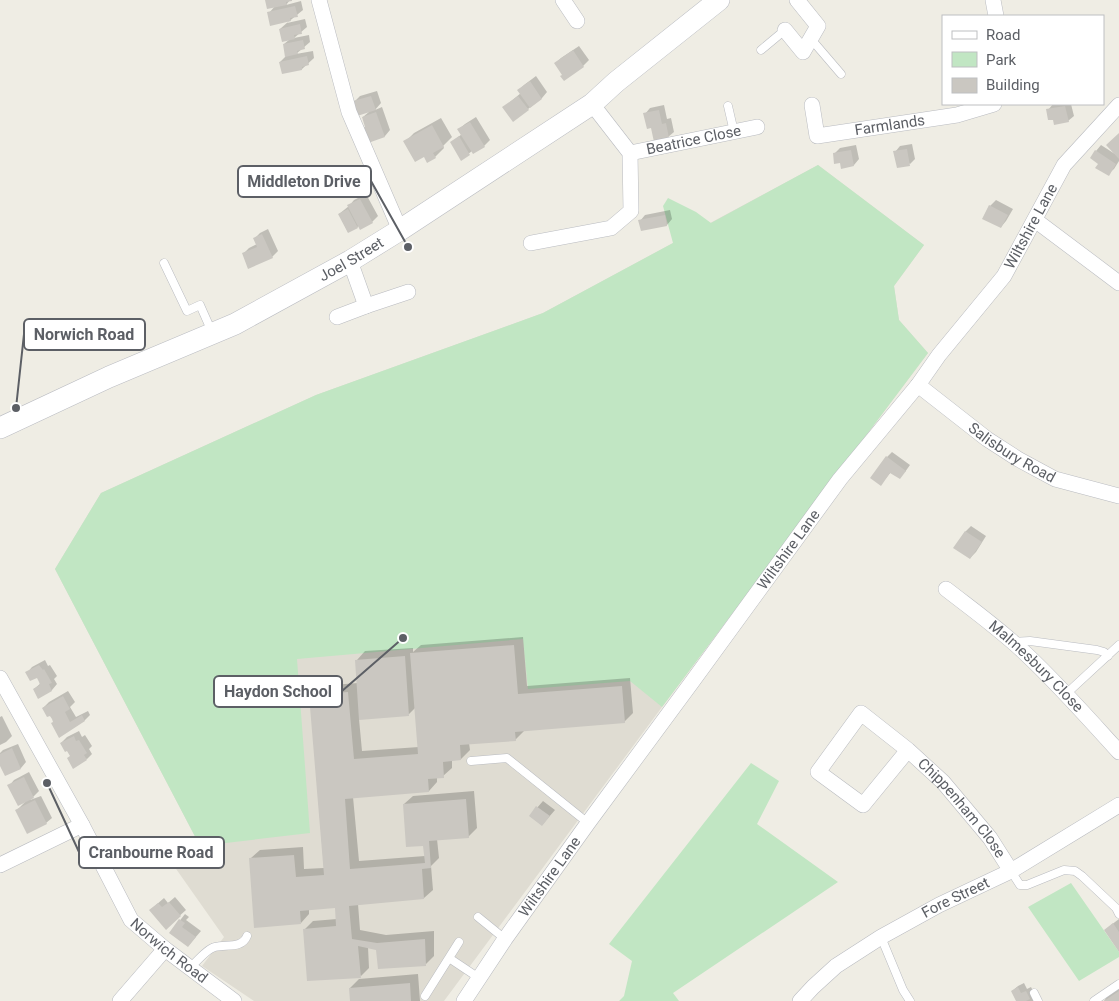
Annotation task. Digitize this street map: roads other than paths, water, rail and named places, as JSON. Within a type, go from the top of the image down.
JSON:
[{"type":"main road","name":"Joel Street","points":[[0,428],[110,377],[235,324],[350,261],[592,104],[616,82],[719,0]]},
{"type":"street","points":[[319,0],[349,112],[400,230]]},
{"type":"street","points":[[563,0],[577,21]]},
{"type":"street","points":[[785,30],[803,52],[818,26],[797,0]]},
{"type":"street","points":[[993,0],[996,15]]},
{"type":"street","points":[[531,243],[610,228],[631,211],[630,153],[592,104]]},
{"type":"street","name":"Farmlands","points":[[812,104],[817,136],[957,115],[991,105]]},
{"type":"street","name":"Wiltshire Lane","points":[[464,1001],[588,823],[840,479],[1004,276],[1064,165],[1119,105]]},
{"type":"street","name":"Beatrice Close","points":[[630,153],[757,127]]},
{"type":"street","points":[[1035,220],[1119,283]]},
{"type":"street","points":[[350,261],[366,306]]},
{"type":"street","points":[[338,317],[408,292]]},
{"type":"street","name":"Salisbury Road","points":[[918,384],[987,439],[1018,459],[1055,479],[1119,496]]},
{"type":"street","name":"Malmesbury Close","points":[[946,589],[1026,654],[1119,752]]},
{"type":"street","name":"Norwich Road","points":[[0,678],[82,825],[131,920],[165,949],[234,1001]]},
{"type":"street","name":"Chippenham Close","points":[[908,750],[863,805],[818,772],[861,713],[908,750],[943,782],[990,838],[1011,871]]},
{"type":"street","name":"Fore Street","points":[[800,1001],[836,966],[881,938],[939,905],[1011,871],[1119,806]]},
{"type":"street","points":[[0,865],[82,825]]},
{"type":"street","points":[[120,1001],[165,949]]},
{"type":"lane","points":[[761,50],[785,30]]},
{"type":"lane","points":[[811,39],[841,74]]},
{"type":"lane","points":[[728,106],[734,132]]},
{"type":"lane","points":[[164,263],[187,311],[200,305],[212,334]]},
{"type":"lane","points":[[1013,642],[1030,641],[1097,650],[1104,652],[1108,656]]},
{"type":"lane","points":[[1066,694],[1119,646]]},
{"type":"lane","points":[[471,760],[507,758],[588,823]]},
{"type":"lane","points":[[1011,871],[1020,885],[1027,885],[1064,870],[1074,871],[1082,876],[1116,908],[1119,914]]},
{"type":"lane","points":[[478,917],[505,940]]},
{"type":"lane","points":[[190,968],[213,947],[240,944],[245,941],[247,936]]},
{"type":"lane","points":[[881,938],[903,990],[910,1001]]},
{"type":"lane","points":[[425,996],[459,942]]},
{"type":"lane","points":[[449,958],[479,978]]},
{"type":"lane","points":[[1094,1001],[1119,984]]},
{"type":"lane","points":[[1034,993],[1038,1001]]},
{"type":"place","name":"Middleton Drive","points":[[408,247]]},
{"type":"place","name":"Norwich Road","points":[[16,408]]},
{"type":"place","name":"Haydon School","points":[[403,638]]},
{"type":"place","name":"Cranbourne Road","points":[[47,783]]}]
